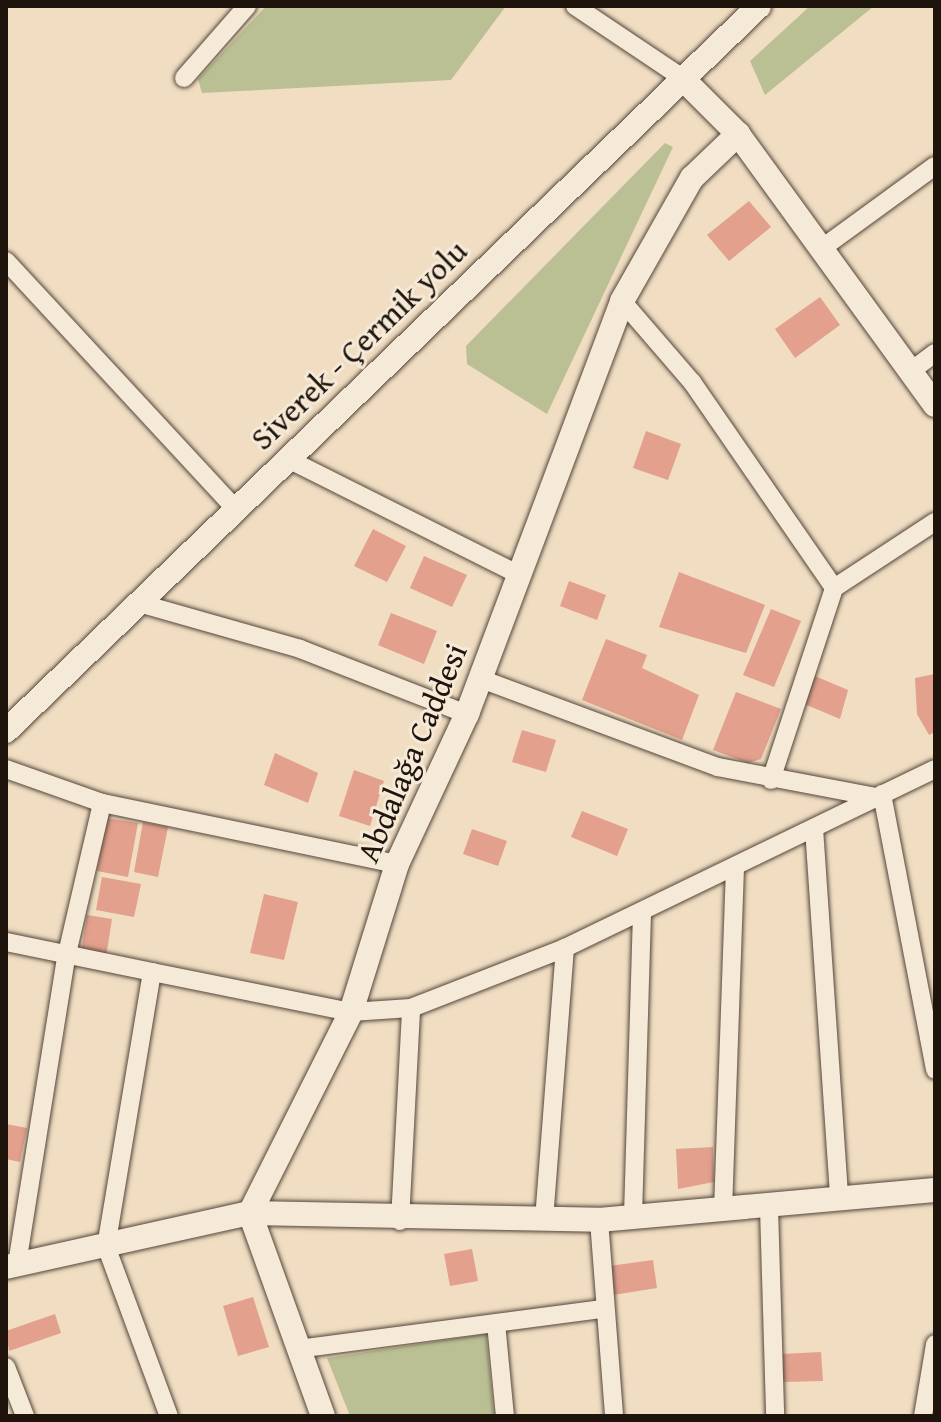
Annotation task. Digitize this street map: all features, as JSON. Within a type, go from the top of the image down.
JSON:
[{"type":"street","points":[[184,78],[247,6]]},
{"type":"street","points":[[575,6],[681,77],[738,134],[935,405]]},
{"type":"street","name":"Siverek - Çermik yolu","points":[[6,731],[681,77],[759,6]]},
{"type":"street","name":"Abdalağa Caddesi","points":[[250,1213],[351,1012],[397,864],[481,679],[622,301],[692,178],[738,134]]},
{"type":"street","points":[[821,249],[935,166]]},
{"type":"street","points":[[6,261],[236,509]]},
{"type":"street","points":[[622,301],[692,382],[834,588]]},
{"type":"street","points":[[911,371],[935,353]]},
{"type":"street","points":[[288,459],[520,575]]},
{"type":"street","points":[[771,780],[834,588],[935,522]]},
{"type":"street","points":[[139,603],[300,649],[467,714]]},
{"type":"street","points":[[481,679],[771,780],[878,796]]},
{"type":"street","points":[[6,769],[102,803],[397,864]]},
{"type":"street","points":[[6,942],[66,958],[351,1012],[411,1008],[565,948],[935,769]]},
{"type":"street","points":[[878,796],[935,1070]]},
{"type":"street","points":[[102,803],[66,958],[12,1265],[250,1213],[400,1221],[599,1220],[769,1208],[935,1190]]},
{"type":"street","points":[[814,828],[839,1199]]},
{"type":"street","points":[[723,1211],[735,868]]},
{"type":"street","points":[[633,1216],[642,912]]},
{"type":"street","points":[[544,1220],[565,948]]},
{"type":"street","points":[[152,972],[106,1246],[169,1416]]},
{"type":"street","points":[[400,1221],[411,1008]]},
{"type":"street","points":[[769,1208],[775,1416]]},
{"type":"street","points":[[250,1213],[323,1416]]},
{"type":"street","points":[[599,1220],[603,1309],[614,1416]]},
{"type":"street","points":[[298,1349],[603,1309]]},
{"type":"street","points":[[496,1323],[505,1416]]},
{"type":"street","points":[[923,1416],[935,1344]]},
{"type":"street","points":[[6,1367],[25,1416]]},
{"type":"green space","points":[[266,6],[506,6],[451,80],[202,93],[198,79]]},
{"type":"green space","points":[[810,6],[874,6],[765,95],[750,61]]},
{"type":"green space","points":[[665,143],[673,147],[547,414],[467,364],[466,346]]},
{"type":"green space","points":[[486,1334],[494,1416],[350,1416],[327,1358]]},
{"type":"building","points":[[749,201],[771,227],[729,261],[707,235]]},
{"type":"building","points":[[820,297],[840,325],[795,358],[775,329]]},
{"type":"building","points":[[646,431],[681,444],[668,480],[633,468]]},
{"type":"building","points":[[373,529],[406,546],[387,582],[354,566]]},
{"type":"building","points":[[424,556],[467,575],[452,607],[410,588]]},
{"type":"building","points":[[679,572],[765,605],[746,653],[659,627]]},
{"type":"building","points":[[569,581],[606,595],[597,620],[560,606]]},
{"type":"building","points":[[771,609],[801,621],[774,687],[743,675]]},
{"type":"building","points":[[391,613],[437,631],[424,664],[378,645]]},
{"type":"building","points":[[606,639],[647,655],[642,668],[699,695],[682,740],[582,700]]},
{"type":"building","points":[[935,674],[935,732],[929,735],[917,714],[915,678]]},
{"type":"building","points":[[815,676],[848,690],[840,719],[802,703]]},
{"type":"building","points":[[736,692],[781,709],[761,759],[748,763],[713,750]]},
{"type":"building","points":[[522,730],[556,740],[546,772],[512,762]]},
{"type":"building","points":[[275,753],[318,773],[308,803],[264,785]]},
{"type":"building","points":[[354,770],[384,781],[370,826],[339,816]]},
{"type":"building","points":[[582,811],[628,829],[617,856],[571,837]]},
{"type":"building","points":[[107,818],[138,823],[128,877],[97,871]]},
{"type":"building","points":[[143,822],[168,827],[158,877],[134,872]]},
{"type":"building","points":[[472,829],[507,841],[498,866],[463,854]]},
{"type":"building","points":[[102,877],[141,884],[134,917],[96,910]]},
{"type":"building","points":[[264,894],[298,902],[284,960],[250,953]]},
{"type":"building","points":[[87,915],[112,919],[106,957],[81,953]]},
{"type":"building","points":[[6,1124],[27,1128],[20,1162],[6,1159]]},
{"type":"building","points":[[713,1147],[714,1182],[678,1189],[676,1149]]},
{"type":"building","points":[[472,1249],[478,1281],[450,1286],[444,1254]]},
{"type":"building","points":[[653,1260],[657,1288],[613,1295],[609,1266]]},
{"type":"building","points":[[253,1297],[269,1347],[238,1356],[223,1306]]},
{"type":"building","points":[[55,1314],[61,1333],[9,1351],[6,1331]]},
{"type":"building","points":[[821,1352],[823,1381],[783,1382],[782,1354]]}]
